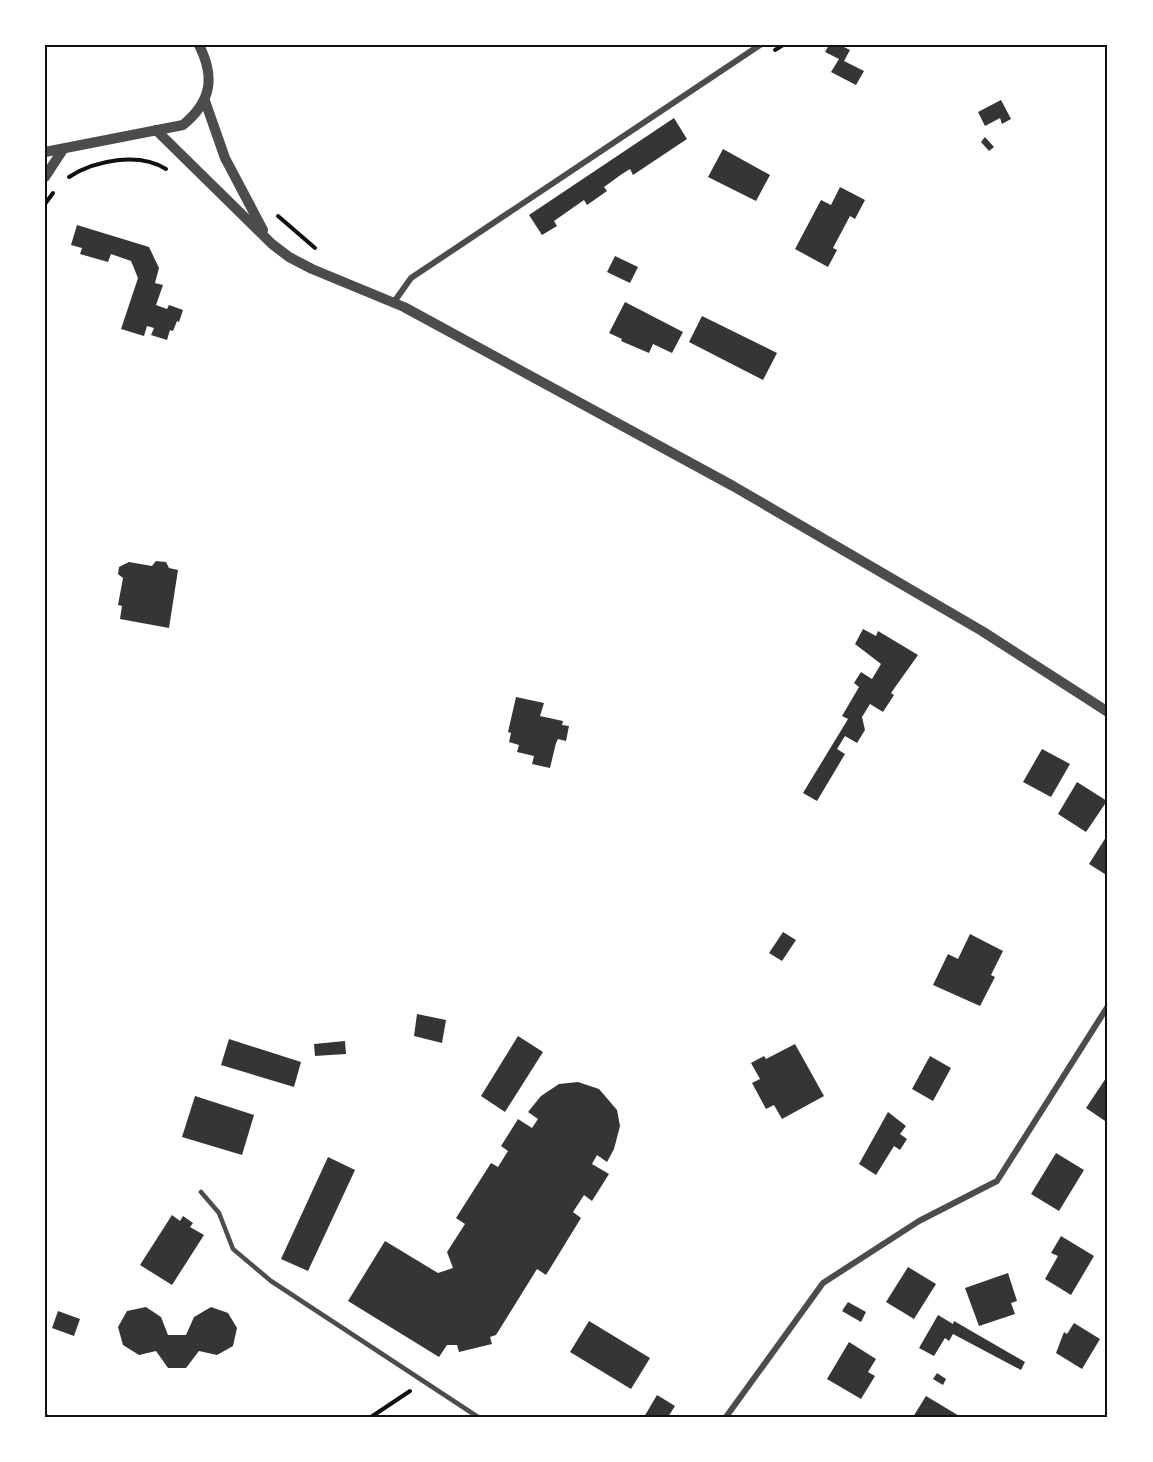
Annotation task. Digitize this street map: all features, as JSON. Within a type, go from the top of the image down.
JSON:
[{"type":"street","points":[[45,152],[62,151],[183,125],[196,115],[205,101],[209,82],[207,63],[199,45]]},
{"type":"street","points":[[394,302],[411,278],[760,45]]},
{"type":"street","points":[[205,101],[225,158],[269,241]]},
{"type":"street","points":[[156,130],[269,241],[289,257],[312,270],[394,302],[598,411],[872,564],[1108,712]]},
{"type":"street","points":[[45,177],[62,151]]},
{"type":"street","points":[[726,1417],[823,1283],[919,1221],[997,1181],[1108,1006]]},
{"type":"lane","points":[[201,1192],[219,1213],[232,1250],[271,1281],[478,1417]]},
{"type":"path","points":[[62,182],[86,168],[128,159],[147,160],[171,171]]},
{"type":"path","points":[[45,204],[57,189]]},
{"type":"path","points":[[273,207],[297,234],[323,254]]},
{"type":"path","points":[[371,1417],[424,1382]]},
{"type":"building","points":[[829,45],[840,45],[850,50],[844,61],[864,71],[856,85],[831,72],[839,59],[825,52]]},
{"type":"building","points":[[1001,100],[1011,119],[1002,124],[1000,118],[985,126],[978,112]]},
{"type":"building","points":[[674,118],[687,139],[633,175],[630,169],[622,174],[604,187],[607,191],[587,205],[584,200],[554,221],[557,226],[542,235],[529,215]]},
{"type":"building","points":[[985,137],[994,147],[989,151],[981,142]]},
{"type":"building","points":[[723,149],[770,175],[756,201],[708,177]]},
{"type":"building","points":[[840,187],[865,200],[855,219],[850,216],[833,248],[837,250],[828,267],[795,249],[821,200],[831,205]]},
{"type":"building","points":[[77,225],[149,247],[159,268],[155,283],[163,285],[156,305],[167,309],[169,305],[183,310],[179,322],[177,321],[173,331],[170,330],[167,340],[151,335],[154,328],[147,326],[144,336],[121,329],[138,278],[131,261],[111,254],[108,262],[80,254],[82,248],[71,245]]},
{"type":"building","points":[[615,256],[638,267],[630,283],[607,272]]},
{"type":"building","points":[[625,302],[683,332],[672,353],[653,344],[649,353],[609,333]]},
{"type":"building","points":[[702,316],[777,353],[763,380],[689,342]]},
{"type":"building","points":[[156,561],[166,562],[169,568],[178,570],[169,628],[120,619],[122,606],[118,605],[123,578],[118,574],[119,567],[129,562],[152,566]]},
{"type":"building","points":[[863,629],[876,636],[878,631],[918,655],[891,693],[894,695],[883,712],[870,704],[862,717],[865,730],[857,743],[845,736],[837,749],[845,754],[817,801],[803,793],[848,719],[842,716],[859,687],[854,683],[861,672],[872,679],[881,664],[855,644]]},
{"type":"building","points":[[516,697],[544,703],[540,716],[563,721],[562,725],[569,726],[566,741],[558,739],[556,743],[550,768],[532,764],[534,756],[517,752],[519,745],[509,742],[511,733],[508,732]]},
{"type":"building","points":[[1042,749],[1070,764],[1051,797],[1023,782]]},
{"type":"building","points":[[1077,782],[1107,801],[1086,832],[1058,814]]},
{"type":"building","points":[[1108,834],[1108,876],[1089,864]]},
{"type":"building","points":[[783,932],[796,940],[782,961],[769,953]]},
{"type":"building","points":[[970,934],[1003,951],[991,975],[995,977],[980,1006],[933,985],[948,954],[958,959]]},
{"type":"building","points":[[417,1014],[446,1020],[442,1043],[414,1036]]},
{"type":"building","points":[[518,1036],[543,1052],[505,1112],[481,1096]]},
{"type":"building","points":[[229,1039],[301,1062],[294,1087],[221,1065]]},
{"type":"building","points":[[345,1041],[346,1054],[315,1056],[314,1044]]},
{"type":"building","points":[[795,1044],[824,1096],[782,1119],[774,1105],[766,1109],[752,1083],[760,1079],[751,1063],[764,1056],[766,1059]]},
{"type":"building","points":[[930,1056],[951,1068],[933,1101],[912,1089]]},
{"type":"building","points":[[1108,1075],[1108,1123],[1086,1108]]},
{"type":"building","points":[[578,1082],[599,1089],[617,1110],[620,1126],[614,1149],[607,1162],[597,1155],[592,1164],[609,1174],[592,1201],[584,1195],[573,1212],[581,1218],[546,1275],[537,1269],[496,1335],[490,1337],[492,1344],[459,1352],[457,1345],[447,1345],[439,1357],[348,1301],[385,1241],[438,1273],[453,1268],[447,1252],[465,1224],[456,1218],[491,1163],[498,1167],[508,1151],[501,1146],[518,1119],[532,1128],[538,1119],[528,1112],[541,1096],[559,1084]]},
{"type":"building","points":[[195,1096],[254,1115],[242,1155],[182,1137]]},
{"type":"building","points":[[888,1112],[906,1126],[900,1134],[907,1139],[900,1150],[894,1146],[876,1175],[859,1164]]},
{"type":"building","points":[[1056,1153],[1084,1170],[1059,1211],[1031,1194]]},
{"type":"building","points":[[328,1157],[355,1170],[308,1271],[281,1259]]},
{"type":"building","points":[[172,1215],[180,1221],[183,1216],[193,1223],[190,1227],[204,1235],[172,1285],[140,1265]]},
{"type":"building","points":[[1061,1236],[1094,1256],[1071,1295],[1045,1279],[1058,1256],[1051,1253]]},
{"type":"building","points":[[908,1267],[936,1284],[914,1319],[886,1302]]},
{"type":"building","points":[[1008,1273],[1017,1301],[1011,1303],[1015,1314],[979,1326],[965,1288]]},
{"type":"building","points":[[848,1302],[866,1312],[861,1322],[842,1311]]},
{"type":"building","points":[[146,1307],[161,1317],[168,1335],[186,1335],[194,1317],[211,1307],[228,1313],[237,1328],[233,1346],[217,1355],[199,1351],[186,1368],[168,1368],[156,1351],[139,1355],[123,1345],[118,1327],[127,1311]]},
{"type":"building","points":[[58,1311],[80,1319],[74,1336],[52,1328]]},
{"type":"building","points":[[938,1315],[953,1324],[954,1321],[1025,1362],[1021,1370],[953,1334],[949,1341],[945,1338],[934,1356],[919,1348]]},
{"type":"building","points":[[589,1321],[650,1358],[631,1389],[570,1352]]},
{"type":"building","points":[[1074,1323],[1100,1339],[1082,1369],[1056,1353],[1064,1332],[1067,1334]]},
{"type":"building","points":[[849,1342],[876,1359],[868,1372],[875,1376],[861,1399],[827,1379]]},
{"type":"building","points":[[937,1373],[946,1379],[943,1385],[933,1379]]},
{"type":"building","points":[[657,1395],[675,1406],[668,1417],[644,1417]]},
{"type":"building","points":[[926,1396],[961,1417],[913,1417]]}]
